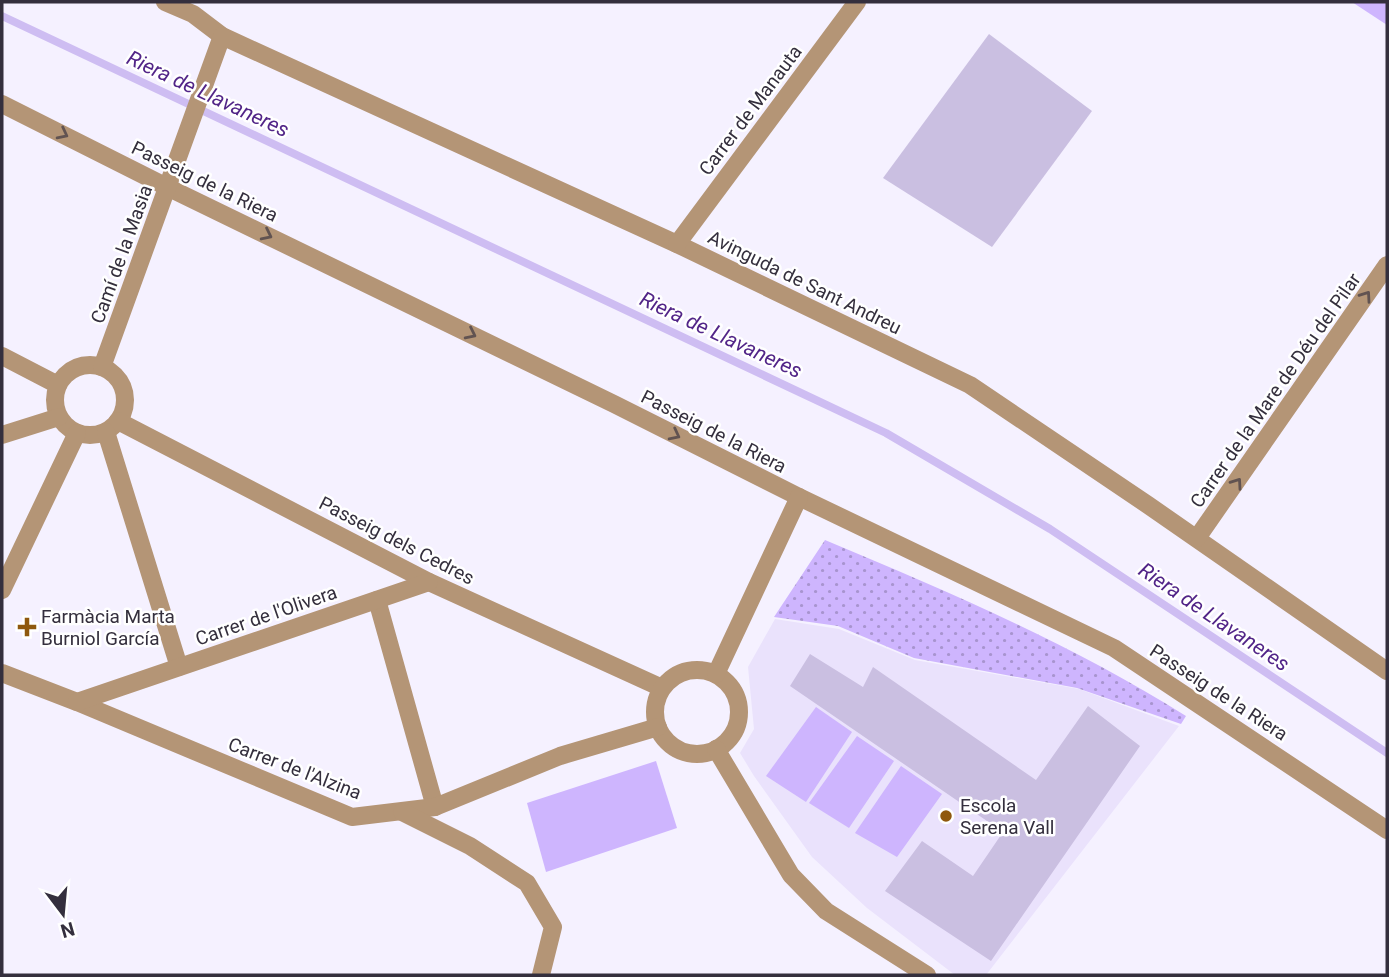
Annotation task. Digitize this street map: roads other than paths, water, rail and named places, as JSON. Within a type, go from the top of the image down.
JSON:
[{"type":"street","name":"Avinguda de Sant Andreu","points":[[165,2],[192,14],[222,36],[677,244],[970,385],[1197,538],[1387,671]]},
{"type":"street","name":"Carrer de Manauta","points":[[677,244],[857,2]]},
{"type":"street","name":"Camí de la Masia","points":[[102,367],[222,36]]},
{"type":"street","name":"Passeig de la Riera","points":[[2,104],[799,497],[1114,648],[1387,830]]},
{"type":"street","name":"Carrer de la Mare de Déu del Pilar","points":[[1197,538],[1387,265]]},
{"type":"street","points":[[2,356],[58,385]]},
{"type":"street","points":[[94,365],[102,367],[119,380],[125,394],[124,408],[112,426],[92,435],[77,433],[66,426],[59,416],[55,404],[58,385],[69,372],[77,368],[94,365]]},
{"type":"street","points":[[2,435],[59,416]]},
{"type":"street","points":[[112,426],[179,667]]},
{"type":"street","name":"Passeig dels Cedres","points":[[112,426],[429,582],[662,688]]},
{"type":"street","points":[[2,590],[77,433]]},
{"type":"street","points":[[716,674],[799,497]]},
{"type":"street","name":"Carrer de l'Olivera","points":[[77,702],[429,582]]},
{"type":"street","points":[[377,600],[435,807]]},
{"type":"street","points":[[703,670],[716,674],[727,682],[737,698],[737,724],[731,737],[716,749],[695,754],[680,750],[667,741],[658,727],[655,716],[656,701],[662,688],[675,676],[688,671],[703,670]]},
{"type":"street","name":"Carrer de l'Alzina","points":[[2,673],[352,817],[435,807],[560,756],[658,727]]},
{"type":"street","points":[[716,749],[791,875],[826,911],[927,975]]},
{"type":"street","points":[[401,812],[471,846],[527,883],[553,927],[541,975]]},
{"type":"waterway","name":"Riera de Llavaneres","points":[[2,16],[886,433],[1050,529],[1387,753]]},
{"type":"place","name":"Farmàcia Marta Burniol García","points":[[27,627]]},
{"type":"place","name":"Escola Serena Vall","points":[[946,816]]}]
